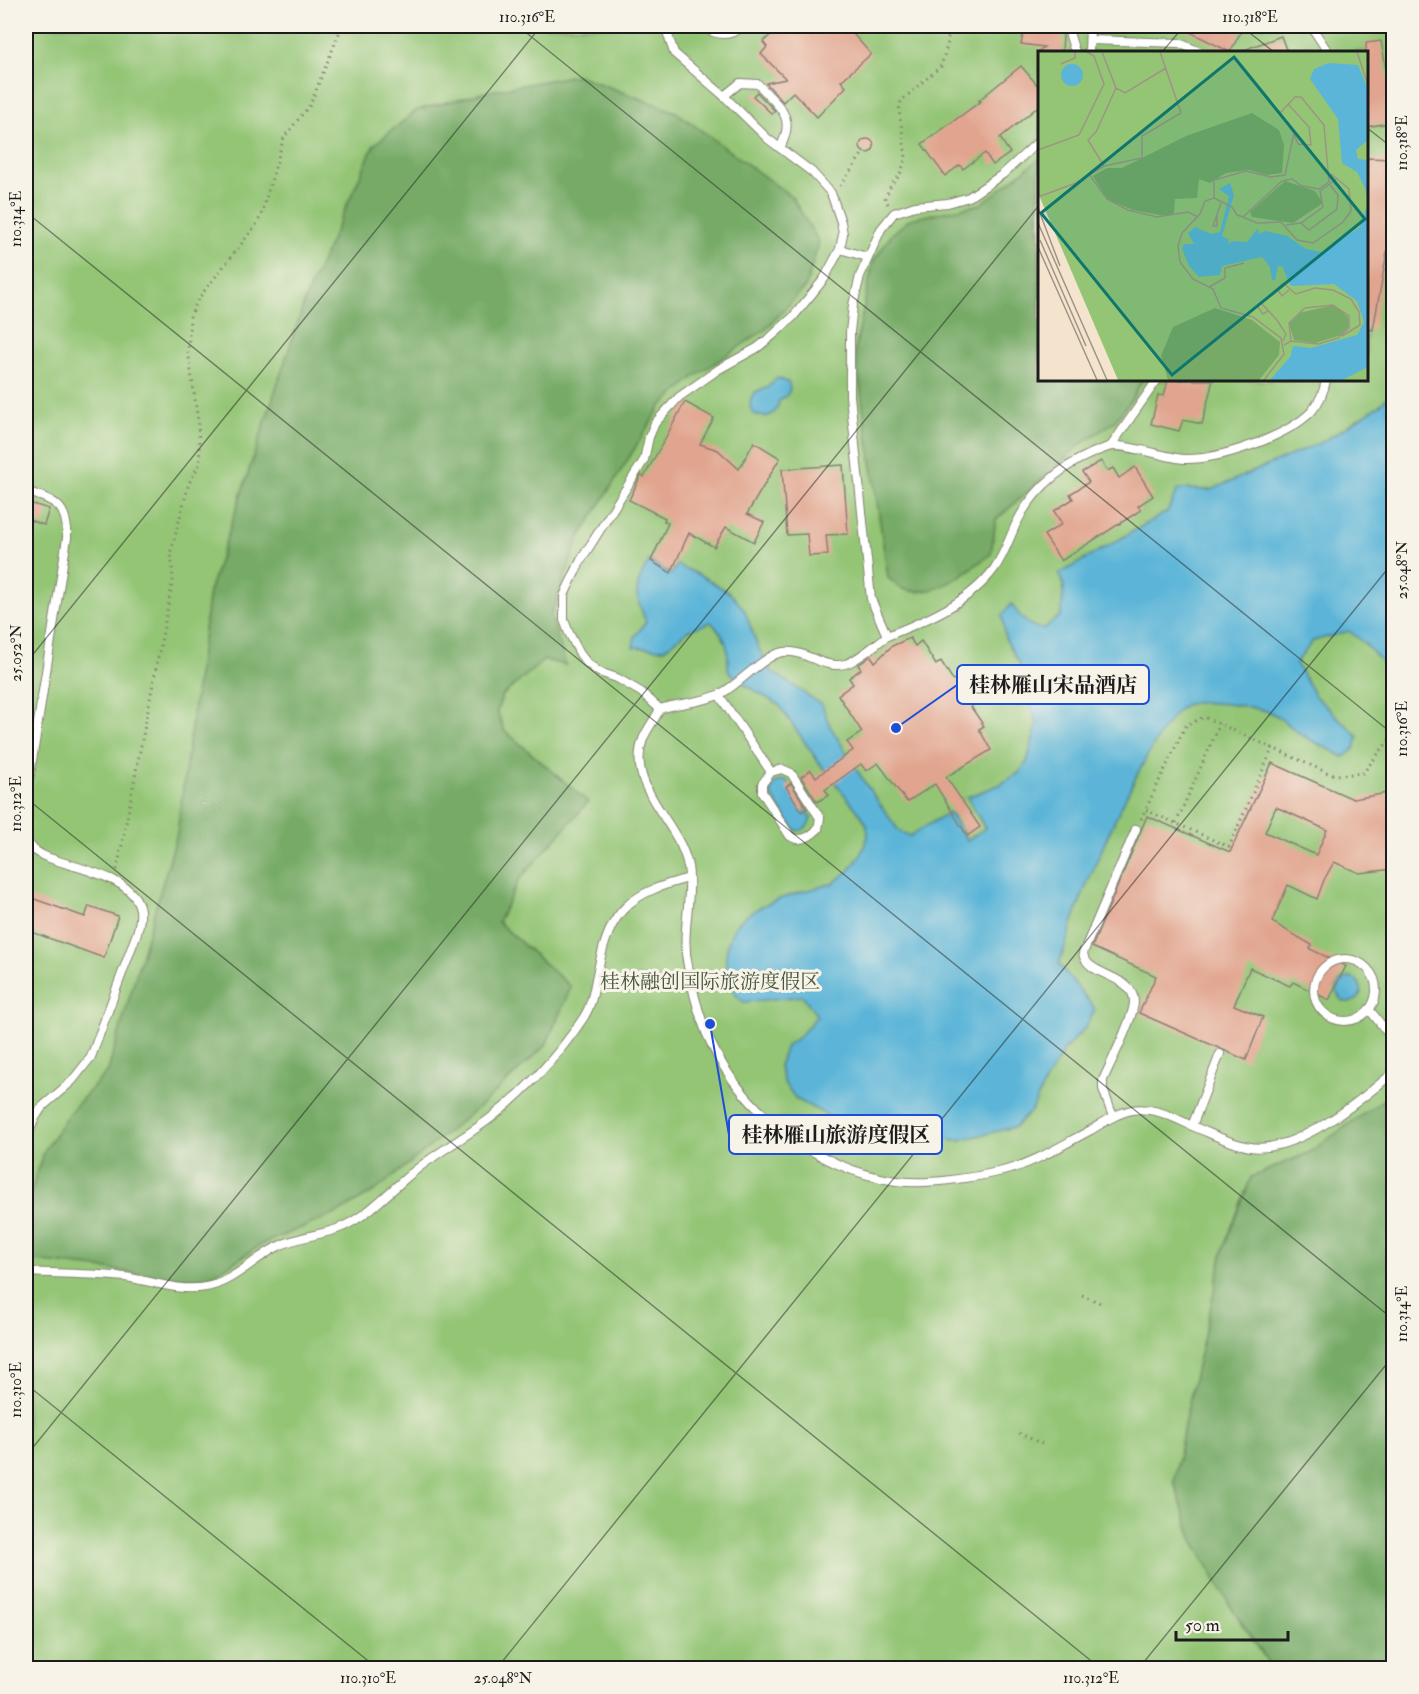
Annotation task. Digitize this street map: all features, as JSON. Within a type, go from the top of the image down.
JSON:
[{"type":"lane","points":[[660,709],[641,692],[617,678],[599,672],[587,663],[574,645],[564,620],[564,596],[581,560],[644,460],[651,430],[659,417],[703,379],[757,348],[772,336],[818,288],[840,249],[843,234],[831,193],[812,172],[768,139],[724,96],[674,53],[665,26]]},
{"type":"lane","points":[[697,26],[717,34],[725,34],[734,33],[743,26]]},
{"type":"lane","points":[[1067,26],[1075,51]]},
{"type":"lane","points":[[1089,51],[1090,26]]},
{"type":"lane","points":[[1311,26],[1327,51]]},
{"type":"lane","points":[[1091,40],[1179,43],[1198,51]]},
{"type":"lane","points":[[724,96],[740,83],[758,84],[785,113],[788,124],[787,135],[780,148]]},
{"type":"lane","points":[[887,636],[871,599],[849,368],[853,305],[867,257],[881,229],[894,213],[915,206],[969,197],[1003,174],[1038,142]]},
{"type":"lane","points":[[840,249],[867,257]]},
{"type":"lane","points":[[1112,446],[1156,381]]},
{"type":"lane","points":[[1326,381],[1320,400],[1302,419],[1276,434],[1239,449],[1207,458],[1185,459],[1112,446],[1080,459],[1044,485],[1016,523],[1008,545],[993,570],[978,586],[955,603],[920,623],[887,636],[848,663],[834,666],[798,652],[786,651],[775,654],[719,695],[660,709],[643,740],[641,770],[656,807],[681,843],[687,859],[689,878],[684,937],[687,964],[706,1031],[721,1061],[739,1088],[788,1134],[819,1154],[854,1170],[875,1177],[900,1181],[969,1178],[1001,1171],[1040,1158],[1113,1117],[1126,1112],[1149,1109],[1232,1143],[1259,1148],[1276,1145],[1299,1137],[1339,1116],[1394,1072]]},
{"type":"lane","points":[[26,491],[50,499],[63,510],[67,523],[67,538],[26,799]]},
{"type":"lane","points":[[719,695],[771,772]]},
{"type":"lane","points":[[782,769],[790,773],[820,818],[818,829],[803,839],[790,836],[762,792],[763,782],[771,772],[782,769]]},
{"type":"lane","points":[[1113,1117],[1103,1089],[1103,1080],[1132,1009],[1133,995],[1128,987],[1087,963],[1083,953],[1136,829]]},
{"type":"lane","points":[[26,840],[42,855],[115,881],[128,888],[136,898],[141,912],[137,933],[92,1057],[72,1081],[42,1107],[34,1118],[26,1139]]},
{"type":"lane","points":[[26,1272],[125,1277],[185,1289],[206,1287],[234,1275],[277,1247],[342,1227],[354,1220],[367,1212],[435,1155],[488,1120],[519,1094],[549,1061],[585,1015],[591,1000],[604,943],[622,910],[644,893],[689,878]]},
{"type":"lane","points":[[1352,958],[1369,969],[1376,987],[1375,997],[1369,1009],[1357,1019],[1347,1021],[1327,1016],[1314,999],[1313,988],[1321,968],[1330,961],[1352,958]]},
{"type":"lane","points":[[1369,1009],[1394,1041]]},
{"type":"lane","points":[[1192,1126],[1220,1054]]},
{"type":"path","points":[[115,881],[173,580],[171,551],[189,483],[200,464],[198,421],[188,350],[190,317],[198,299],[261,216],[284,137],[310,105],[342,26]]},
{"type":"path","points":[[894,213],[885,198],[891,185],[900,175],[906,158],[899,110],[902,101],[941,66],[948,42],[948,26]]},
{"type":"path","points":[[831,193],[842,184],[863,153]]},
{"type":"path","points":[[26,557],[31,559]]},
{"type":"path","points":[[1136,829],[1186,725],[1204,717],[1328,773],[1357,775],[1363,773],[1394,734]]},
{"type":"path","points":[[1176,823],[1221,724]]},
{"type":"path","points":[[1146,810],[1229,847],[1273,747]]},
{"type":"path","points":[[1082,1295],[1102,1304]]},
{"type":"path","points":[[1019,1433],[1042,1444]]},
{"type":"green space","name":"桂林融创国际旅游度假区","points":[[26,26],[1393,26],[1393,1668],[26,1668]]},
{"type":"green space","points":[[577,75],[676,112],[792,197],[819,242],[806,286],[766,329],[694,377],[661,406],[578,540],[551,616],[566,665],[544,660],[502,696],[497,711],[504,730],[588,802],[519,880],[498,922],[571,987],[546,1045],[486,1101],[375,1191],[336,1214],[264,1243],[206,1280],[157,1277],[26,1260],[26,1208],[44,1151],[69,1113],[108,1071],[177,834],[209,592],[307,294],[374,145],[417,110],[490,91]]},
{"type":"green space","points":[[1038,160],[1038,381],[1141,381],[1132,399],[1114,422],[1081,444],[996,520],[991,554],[939,587],[927,591],[903,589],[888,578],[855,350],[873,262],[892,234],[910,219],[981,204]]},
{"type":"green space","points":[[1393,1093],[1393,1668],[1272,1668],[1234,1612],[1192,1538],[1174,1482],[1185,1420],[1224,1247],[1251,1177],[1308,1153]]},
{"type":"water","points":[[777,378],[788,382],[790,388],[788,393],[779,401],[776,410],[771,415],[754,414],[750,406],[751,398],[755,392],[767,388]]},
{"type":"water","points":[[1393,390],[1393,674],[1365,644],[1349,631],[1313,641],[1296,663],[1315,696],[1358,736],[1355,748],[1344,757],[1304,736],[1273,714],[1252,708],[1228,704],[1195,703],[1188,704],[1175,713],[1160,734],[1110,830],[1078,907],[1059,964],[1095,1009],[1085,1028],[1064,1050],[1032,1110],[1015,1127],[960,1140],[915,1138],[847,1126],[796,1099],[784,1083],[779,1066],[786,1046],[799,1037],[817,1016],[803,996],[744,1002],[739,998],[732,990],[727,974],[726,958],[729,941],[733,930],[752,912],[778,899],[833,883],[850,870],[860,856],[868,837],[867,825],[778,704],[750,688],[728,671],[726,644],[721,633],[711,622],[689,630],[664,649],[633,647],[635,636],[646,622],[637,591],[640,578],[649,561],[671,574],[677,565],[702,576],[730,593],[744,609],[758,647],[771,671],[822,705],[830,726],[865,783],[899,831],[910,836],[949,812],[967,840],[985,828],[967,797],[999,785],[1019,773],[1027,762],[1037,725],[1025,690],[1020,665],[1005,638],[1002,615],[1011,604],[1028,623],[1043,629],[1061,615],[1064,586],[1059,574],[1167,512],[1178,489],[1211,490],[1326,440],[1380,405]]},
{"type":"water","points":[[786,780],[811,818],[803,830],[798,831],[793,828],[770,793],[775,783]]},
{"type":"water","points":[[1349,978],[1358,981],[1361,990],[1358,999],[1349,1002],[1340,999],[1337,990],[1340,981]]},
{"type":"building","points":[[780,26],[846,26],[871,54],[841,81],[846,87],[817,117],[793,92],[783,102],[766,83],[786,79],[761,54],[767,47],[763,42]]},
{"type":"building","points":[[1025,26],[1062,29],[1062,51],[1038,51],[1044,47],[1021,44]]},
{"type":"building","points":[[1178,26],[1244,26],[1231,51]]},
{"type":"building","points":[[1281,36],[1287,51],[1241,51]]},
{"type":"building","points":[[1381,41],[1394,122],[1368,127],[1368,51],[1366,51],[1366,43]]},
{"type":"building","points":[[1021,66],[1038,86],[1038,107],[1000,138],[1010,153],[993,165],[985,153],[963,169],[960,165],[945,176],[922,144],[981,101],[979,100]]},
{"type":"building","points":[[757,92],[775,111],[772,114],[753,96]]},
{"type":"building","points":[[867,139],[872,141],[874,146],[872,151],[867,153],[862,151],[860,146],[862,141]]},
{"type":"building","points":[[1368,158],[1393,159],[1389,241],[1373,330],[1368,329]]},
{"type":"building","points":[[1168,381],[1213,381],[1202,424],[1183,420],[1179,431],[1151,424],[1158,395],[1164,396]]},
{"type":"building","points":[[685,402],[714,418],[700,444],[718,450],[739,469],[754,442],[780,458],[747,514],[764,522],[754,542],[726,527],[714,547],[689,533],[671,573],[651,561],[668,523],[664,521],[665,518],[629,500],[641,475],[644,477]]},
{"type":"building","points":[[1101,461],[1107,471],[1113,468],[1119,478],[1135,467],[1153,496],[1138,506],[1141,510],[1061,561],[1044,535],[1062,524],[1054,511],[1073,499],[1070,494],[1089,482],[1082,472]]},
{"type":"building","points":[[843,465],[848,534],[826,535],[828,555],[809,556],[807,534],[787,535],[782,469]]},
{"type":"building","points":[[26,502],[49,509],[44,525],[26,519]]},
{"type":"building","points":[[910,638],[915,646],[921,641],[936,665],[941,661],[953,680],[956,678],[984,726],[979,729],[991,750],[946,777],[980,827],[967,836],[935,784],[907,802],[878,763],[866,771],[861,764],[825,790],[829,795],[817,802],[801,777],[811,770],[816,777],[853,750],[847,742],[862,732],[838,695],[853,684],[849,678],[861,669],[858,665],[871,656],[875,662],[892,646]]},
{"type":"building","points":[[1272,763],[1353,799],[1394,792],[1394,869],[1359,873],[1334,862],[1317,899],[1288,885],[1272,922],[1312,945],[1310,949],[1346,966],[1329,1000],[1293,982],[1290,986],[1250,968],[1234,1005],[1263,1017],[1246,1060],[1139,1013],[1156,976],[1092,947],[1147,816],[1230,852]],"holes":[[[1276,807],[1327,830],[1316,855],[1265,832]]]},
{"type":"building","points":[[791,783],[807,809],[802,812],[786,787]]},
{"type":"building","points":[[26,896],[85,917],[89,906],[118,916],[104,958],[26,930]]},
{"type":"place","name":"桂林雁山宋品酒店","points":[[896,728]]},
{"type":"place","name":"桂林雁山旅游度假区","points":[[710,1024]]}]
